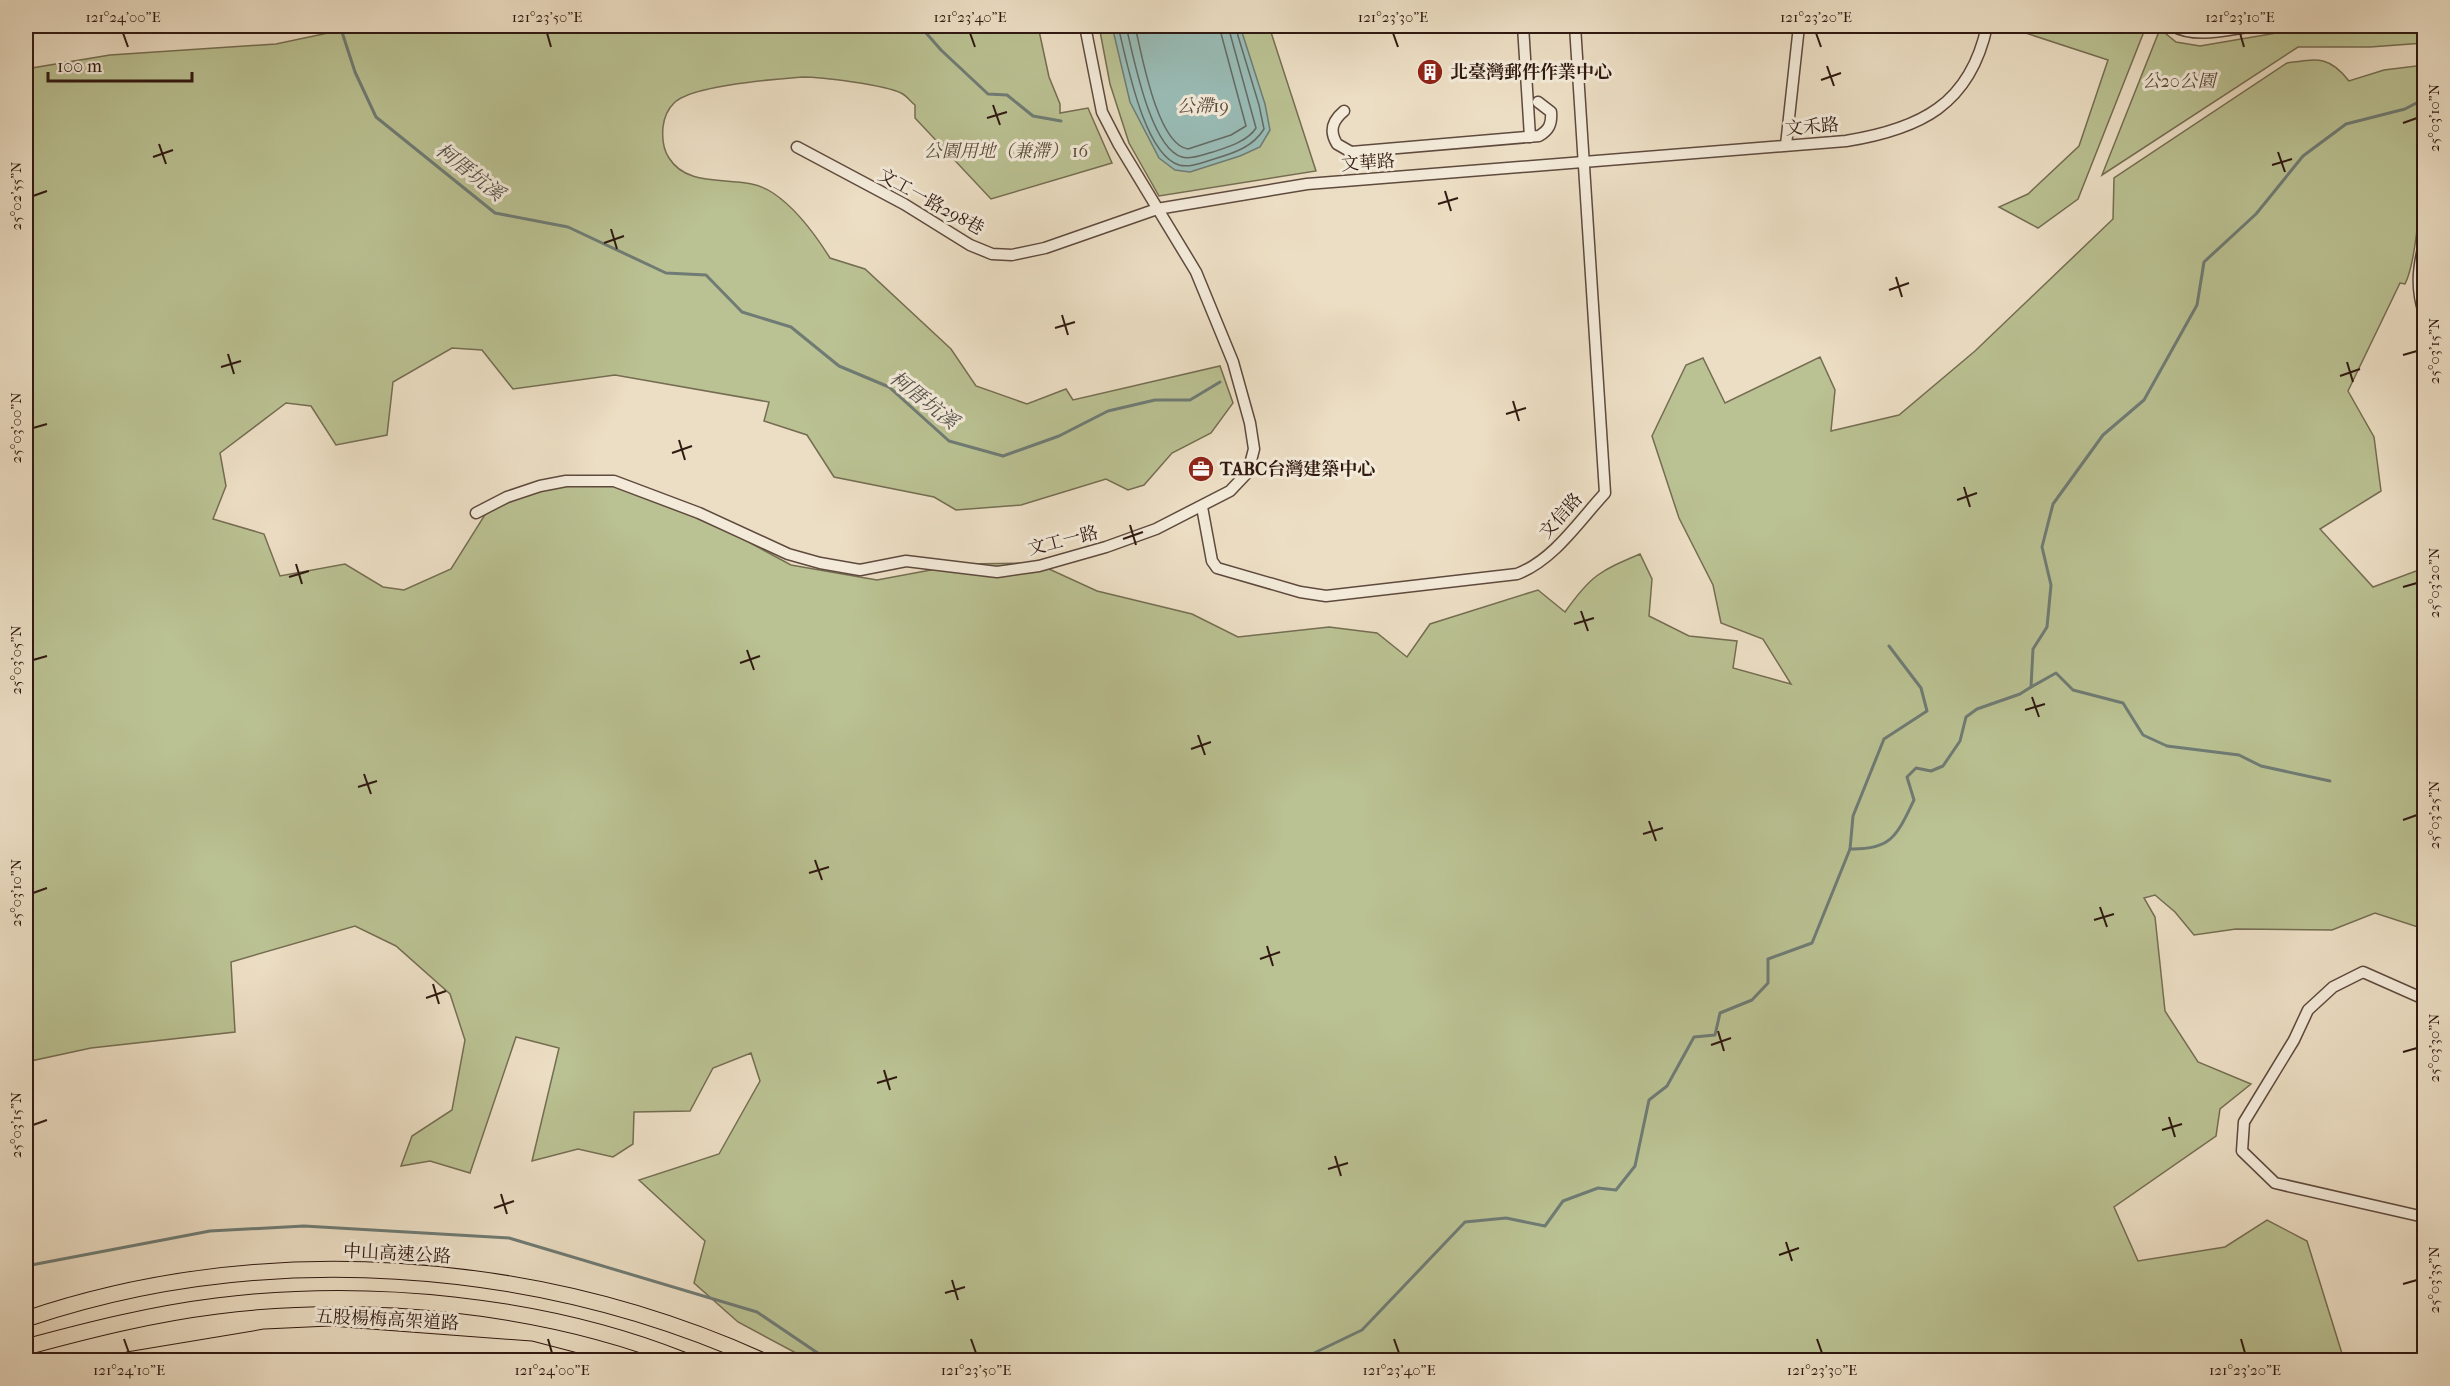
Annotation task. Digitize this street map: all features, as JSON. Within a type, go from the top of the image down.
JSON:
[{"type":"highway","name":"中山高速公路","points":[[26,1319],[68,1305],[132,1289],[210,1277],[273,1270],[364,1270],[453,1276],[547,1292],[670,1326],[724,1344],[760,1360]]},
{"type":"highway","points":[[26,1347],[99,1327],[218,1305],[358,1299],[474,1308],[545,1319],[663,1352],[683,1360]]},
{"type":"highway","name":"五股楊梅高架道路","points":[[128,1360],[265,1337],[330,1334],[531,1349],[573,1360]]},
{"type":"highway","name":"五股楊梅高架道路","points":[[204,1360],[262,1350],[328,1345],[514,1360]]},
{"type":"street","name":"文工一路","points":[[476,513],[540,486],[566,481],[614,481],[699,513],[788,554],[820,563],[860,570],[906,561],[997,572],[1039,566],[1106,547],[1156,529],[1202,507],[1241,482],[1252,462],[1253,435],[1233,362],[1209,298],[1102,112],[1085,26]]},
{"type":"street","points":[[1523,26],[1530,137]]},
{"type":"street","name":"文信路","points":[[1202,507],[1212,561],[1216,568],[1300,592],[1326,596],[1508,576],[1526,571],[1547,556],[1605,493],[1575,26]]},
{"type":"street","points":[[1786,145],[1799,26]]},
{"type":"street","name":"文禾路","points":[[1584,162],[1882,135],[1913,125],[1939,110],[1964,82],[1978,58],[1987,26]]},
{"type":"street","points":[[2173,26],[2182,31],[2206,32],[2254,26]]},
{"type":"street","points":[[1344,111],[1332,124],[1332,132],[1337,144],[1351,152],[1530,137],[1545,132],[1552,119],[1551,112],[1538,102]]},
{"type":"street","name":"文工一路298巷","points":[[797,147],[904,204],[970,245],[992,254],[1012,255],[1045,248],[1157,209]]},
{"type":"street","name":"文華路","points":[[1157,209],[1307,184],[1584,162]]},
{"type":"street","points":[[2424,244],[2418,294],[2424,313]]},
{"type":"street","points":[[2424,999],[2363,972],[2333,987],[2308,1010],[2294,1040],[2244,1122],[2242,1150],[2275,1183],[2424,1217]]},
{"type":"green space","name":"公園用地（兼滯） 16","points":[[361,26],[1038,26],[1049,77],[1060,104],[1060,113],[1088,108],[1112,163],[991,199],[915,118],[915,105],[903,94],[868,84],[802,77],[715,87],[683,97],[674,103],[665,117],[663,143],[665,151],[679,169],[690,175],[703,179],[747,183],[761,187],[782,199],[805,222],[830,258],[865,269],[951,349],[976,386],[1027,404],[1066,389],[1073,400],[1220,366],[1233,403],[1211,433],[1172,453],[1144,485],[1128,490],[1106,479],[1021,505],[956,510],[934,497],[834,477],[807,435],[764,421],[769,402],[615,375],[513,389],[482,350],[452,348],[393,382],[387,435],[336,445],[311,406],[286,403],[220,453],[226,486],[213,519],[264,534],[280,576],[345,564],[383,587],[404,590],[451,569],[486,513],[540,488],[606,481],[726,530],[791,565],[877,580],[963,564],[1036,563],[1097,591],[1192,614],[1238,637],[1329,627],[1377,633],[1407,657],[1430,624],[1538,590],[1565,612],[1582,590],[1597,576],[1640,554],[1652,579],[1649,616],[1689,636],[1737,641],[1733,668],[1791,684],[1763,639],[1721,623],[1713,585],[1679,518],[1652,436],[1686,365],[1703,358],[1725,403],[1820,357],[1835,390],[1831,431],[1899,415],[1975,351],[2113,219],[2114,178],[2287,63],[2315,60],[2329,63],[2349,81],[2384,70],[2424,65],[2424,194],[2411,265],[2405,284],[2400,283],[2348,391],[2374,437],[2381,491],[2320,529],[2373,587],[2424,568],[2424,929],[2375,913],[2332,930],[2236,929],[2194,935],[2175,912],[2155,895],[2144,898],[2155,917],[2165,1011],[2198,1062],[2251,1084],[2220,1109],[2216,1136],[2114,1207],[2138,1261],[2225,1247],[2267,1220],[2307,1241],[2344,1360],[809,1360],[738,1322],[694,1283],[705,1241],[639,1180],[719,1154],[760,1081],[751,1053],[713,1068],[690,1111],[634,1112],[633,1144],[613,1157],[578,1149],[532,1161],[559,1048],[516,1037],[470,1173],[430,1161],[401,1166],[412,1136],[452,1110],[465,1040],[450,994],[396,946],[355,926],[231,962],[235,1032],[91,1048],[26,1062],[26,69],[110,55],[276,44]]},
{"type":"green space","name":"公滯19","points":[[1099,26],[1269,26],[1316,171],[1159,196],[1129,143],[1110,84]]},
{"type":"green space","points":[[2004,26],[2144,26],[2145,29],[2078,199],[2038,228],[1999,207],[2028,194],[2079,146],[2108,60]]},
{"type":"green space","name":"公20公園","points":[[2317,26],[2424,26],[2424,43],[2370,47],[2298,47],[2102,175],[2160,29],[2176,42],[2200,46]]},
{"type":"water","name":"公滯19","points":[[1112,26],[1240,26],[1265,104],[1270,130],[1260,147],[1190,172],[1175,170],[1159,158],[1130,102]]},
{"type":"waterway","name":"柯厝坑溪","points":[[26,26],[38,28],[46,26]]},
{"type":"waterway","name":"柯厝坑溪","points":[[340,26],[355,72],[376,117],[495,213],[568,227],[666,273],[706,275],[742,312],[791,327],[839,366],[889,387],[949,441],[1003,456],[1059,436],[1108,411],[1155,400],[1190,400],[1220,382]]},
{"type":"waterway","points":[[920,26],[941,50],[988,94],[1007,95],[1033,116],[1061,121]]},
{"type":"waterway","points":[[1310,1360],[1310,1355],[1362,1330],[1465,1222],[1506,1218],[1545,1226],[1563,1201],[1598,1188],[1616,1190],[1635,1166],[1649,1100],[1667,1086],[1694,1037],[1715,1035],[1720,1013],[1752,1000],[1768,983],[1768,959],[1812,943],[1850,849],[1864,849],[1884,843],[1903,823],[1914,800],[1907,777],[1916,768],[1931,771],[1943,766],[1960,741],[1966,717],[1977,709],[2020,694],[2031,687],[2033,649],[2047,627],[2051,585],[2042,547],[2053,504],[2103,435],[2144,400],[2197,305],[2204,262],[2256,214],[2303,156],[2346,124],[2405,109],[2424,99]]},
{"type":"waterway","points":[[1850,849],[1853,816],[1884,739],[1927,711],[1921,688],[1889,646]]},
{"type":"waterway","points":[[2031,687],[2056,673],[2073,690],[2123,703],[2143,735],[2167,746],[2239,755],[2261,766],[2330,781]]},
{"type":"waterway","points":[[26,1266],[210,1231],[304,1226],[509,1238],[757,1312],[828,1360]]},
{"type":"place","name":"北臺灣郵件作業中心","points":[[1430,72]]},
{"type":"place","name":"TABC台灣建築中心","points":[[1201,469]]}]
